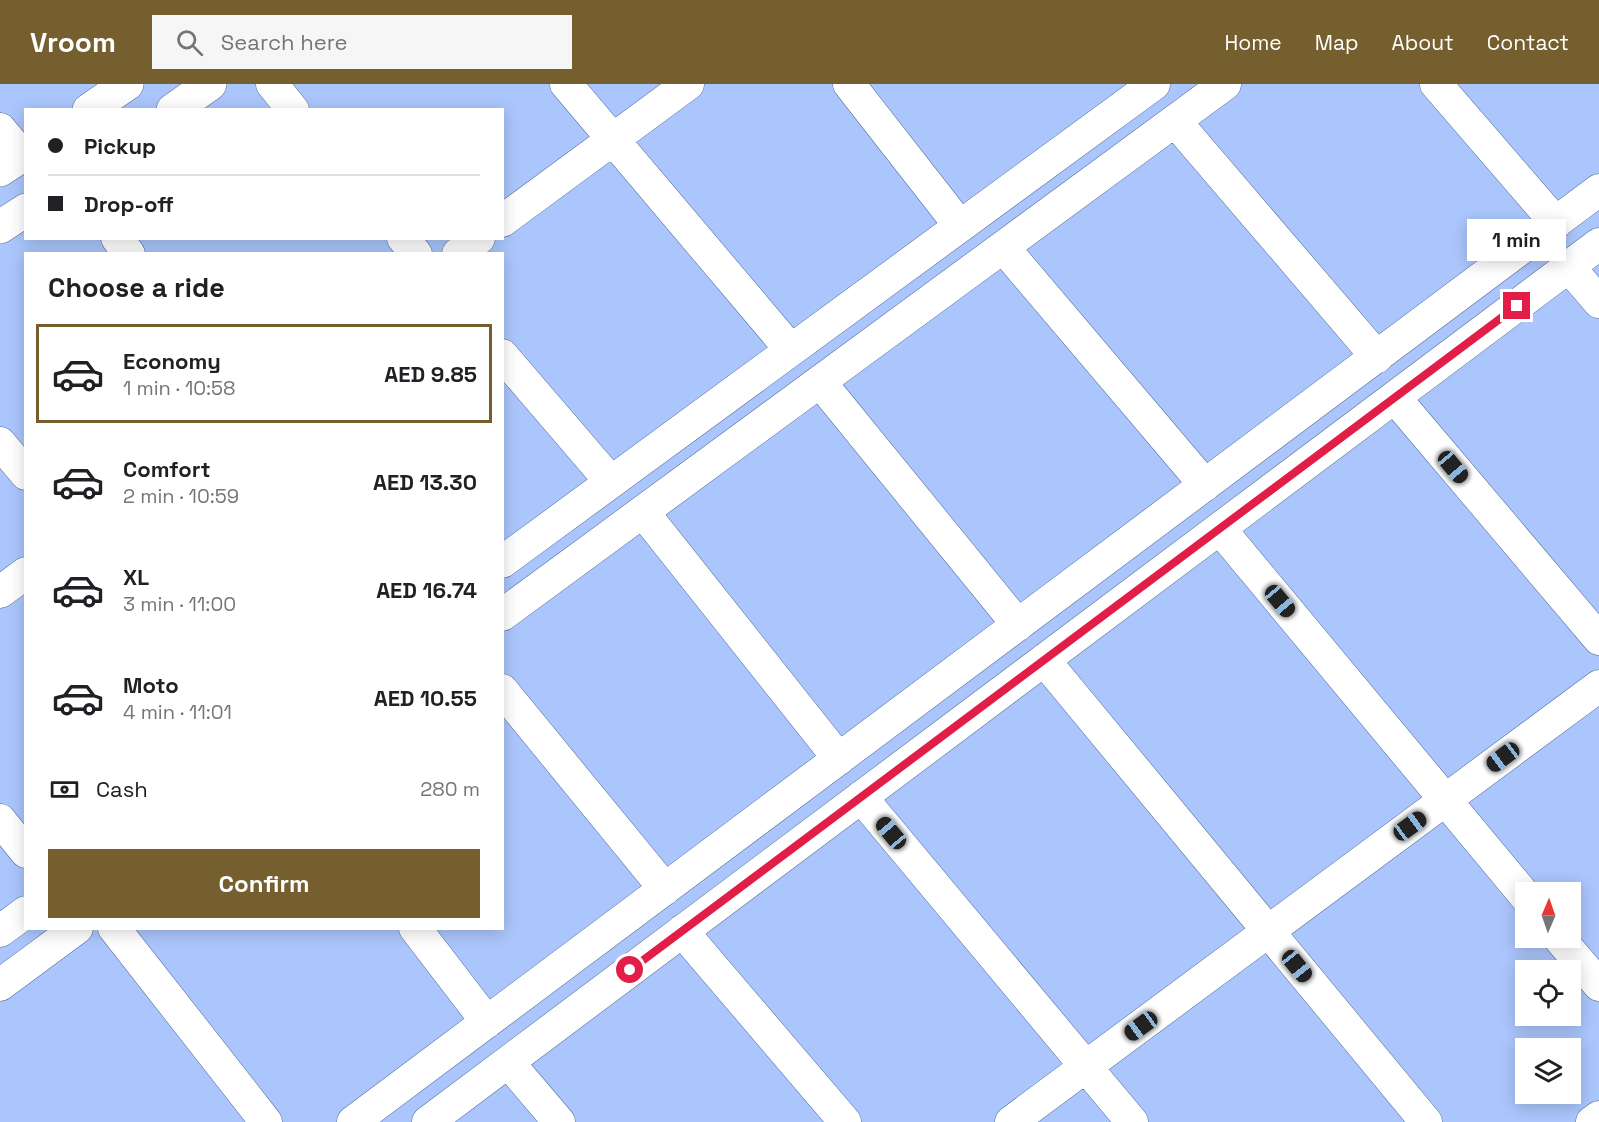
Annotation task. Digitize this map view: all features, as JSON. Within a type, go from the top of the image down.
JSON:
[{"type":"main road","points":[[92,108],[127,84]]},
{"type":"main road","points":[[176,108],[210,84]]},
{"type":"main road","points":[[0,227],[24,211]]},
{"type":"street","points":[[272,84],[291,108]]},
{"type":"street","points":[[566,84],[791,350]]},
{"type":"street","points":[[504,220],[688,84]]},
{"type":"street","points":[[849,84],[960,226]]},
{"type":"street","points":[[504,614],[1225,84]]},
{"type":"street","points":[[1436,84],[1556,223]]},
{"type":"street","points":[[504,561],[960,226],[1145,86]]},
{"type":"street","points":[[1175,121],[1377,357]]},
{"type":"street","points":[[0,129],[16,159]]},
{"type":"street","points":[[353,1122],[1599,190]]},
{"type":"street","points":[[405,240],[414,252]]},
{"type":"street","points":[[461,252],[476,240]]},
{"type":"street","points":[[428,1122],[1599,244]]},
{"type":"street","points":[[1002,247],[1205,485]]},
{"type":"street","points":[[1569,267],[1599,302]]},
{"type":"street","points":[[504,357],[611,482]]},
{"type":"street","points":[[820,382],[1018,625]]},
{"type":"street","points":[[1395,398],[1599,639]]},
{"type":"street","points":[[0,443],[24,472]]},
{"type":"street","points":[[643,512],[839,759]]},
{"type":"street","points":[[1220,529],[1515,884]]},
{"type":"street","points":[[0,592],[24,574]]},
{"type":"street","points":[[1044,660],[1426,1122]]},
{"type":"street","points":[[1011,1122],[1599,686]]},
{"type":"street","points":[[504,692],[665,889]]},
{"type":"street","points":[[861,798],[1132,1122]]},
{"type":"street","points":[[0,820],[24,850]]},
{"type":"street","points":[[0,931],[24,913]]},
{"type":"street","points":[[0,985],[74,930]]},
{"type":"street","points":[[116,930],[266,1122]]},
{"type":"street","points":[[417,930],[487,1022]]},
{"type":"street","points":[[682,931],[845,1122]]},
{"type":"street","points":[[1568,948],[1599,985]]},
{"type":"street","points":[[508,1062],[559,1122]]},
{"type":"street","points":[[1592,1122],[1599,1117]]},
{"type":"route","points":[[630,970],[1517,306]]}]
